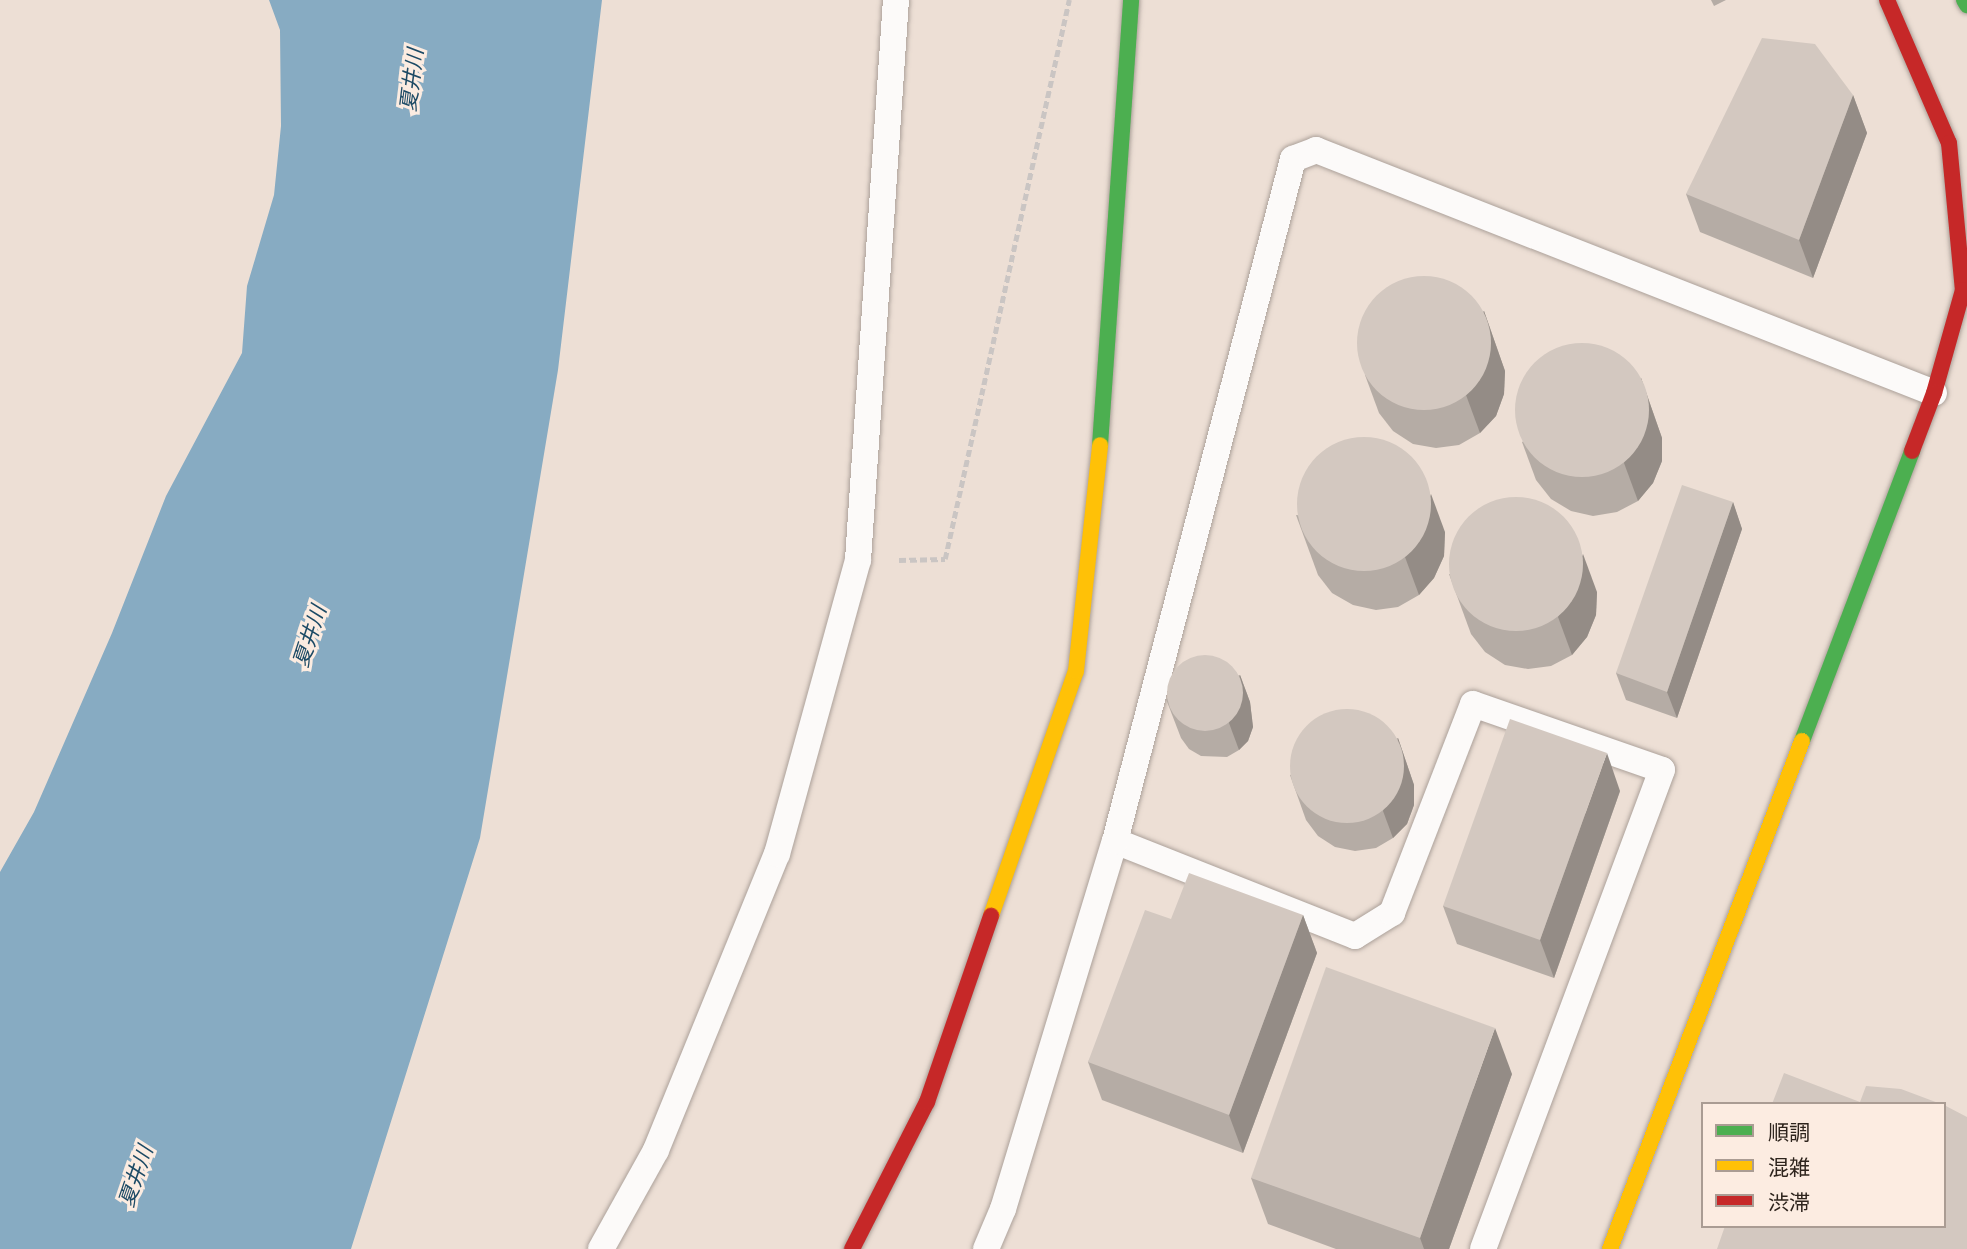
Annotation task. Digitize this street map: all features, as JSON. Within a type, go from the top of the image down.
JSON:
[{"type":"main road","points":[[852,1249],[927,1102],[1076,671],[1101,435],[1131,0]]},
{"type":"main road","points":[[1610,1249],[1934,393],[1963,290],[1949,143],[1887,0]]},
{"type":"main road","points":[[1964,0],[1967,5]]},
{"type":"lane","points":[[601,1249],[656,1150],[777,854],[858,560],[896,0]]},
{"type":"lane","points":[[988,1249],[1003,1209],[1115,841],[1293,159],[1316,150],[1934,393]]},
{"type":"lane","points":[[1115,841],[1355,936],[1392,913],[1473,704],[1662,770],[1483,1249]]},
{"type":"path","points":[[858,560],[945,559],[1069,0]]},
{"type":"water","name":"夏井川","points":[[269,0],[602,0],[558,370],[480,838],[351,1249],[0,1249],[0,872],[34,812],[112,633],[166,496],[242,353],[247,286],[274,195],[281,126],[280,30]]},
{"type":"building","points":[[1762,38],[1815,44],[1853,95],[1799,240],[1686,194]]},
{"type":"building","points":[[1424,276],[1450,281],[1471,296],[1486,317],[1491,343],[1486,369],[1471,390],[1450,405],[1424,410],[1398,405],[1377,390],[1362,369],[1357,343],[1362,317],[1377,296],[1398,281]]},
{"type":"building","points":[[1582,343],[1608,348],[1629,363],[1644,384],[1649,410],[1644,436],[1629,457],[1608,472],[1582,477],[1556,472],[1535,457],[1520,436],[1515,410],[1520,384],[1535,363],[1556,348]]},
{"type":"building","points":[[1364,437],[1390,442],[1411,457],[1426,478],[1431,504],[1426,530],[1411,551],[1390,566],[1364,571],[1338,566],[1317,551],[1302,530],[1297,504],[1302,478],[1317,457],[1338,442]]},
{"type":"building","points":[[1682,485],[1733,502],[1667,692],[1616,673]]},
{"type":"building","points":[[1516,497],[1542,502],[1563,517],[1578,538],[1583,564],[1578,590],[1563,611],[1542,626],[1516,631],[1490,626],[1469,611],[1454,590],[1449,564],[1454,538],[1469,517],[1490,502]]},
{"type":"building","points":[[1198,655],[1212,655],[1226,661],[1237,672],[1243,693],[1240,708],[1232,720],[1212,731],[1198,731],[1184,725],[1173,714],[1167,700],[1167,686],[1173,672],[1184,661]]},
{"type":"building","points":[[1347,709],[1369,713],[1388,725],[1400,744],[1404,766],[1400,788],[1388,807],[1369,819],[1347,823],[1325,819],[1306,807],[1294,788],[1290,766],[1294,744],[1306,725],[1325,713]]},
{"type":"building","points":[[1510,719],[1607,753],[1540,940],[1443,906]]},
{"type":"building","points":[[1189,873],[1303,915],[1229,1115],[1088,1062],[1145,910],[1171,919]]},
{"type":"building","points":[[1326,967],[1495,1028],[1420,1238],[1251,1178]]},
{"type":"building","points":[[1784,1073],[1860,1102],[1773,1102]]},
{"type":"building","points":[[1866,1086],[1901,1089],[1936,1102],[1860,1102]]},
{"type":"building","points":[[1946,1106],[1967,1117],[1967,1249],[1717,1249],[1724,1228],[1946,1228]]},
{"type":"traffic: fast","points":[[1100,445],[1131,0]]},
{"type":"traffic: fast","points":[[1964,0],[1967,5]]},
{"type":"traffic: fast","points":[[1802,741],[1912,451]]},
{"type":"traffic: slow","points":[[991,916],[1076,671],[1100,445]]},
{"type":"traffic: slow","points":[[1610,1249],[1802,741]]},
{"type":"traffic: jam","points":[[1887,0],[1949,143],[1963,290],[1934,393],[1912,451]]},
{"type":"traffic: jam","points":[[852,1249],[927,1102],[991,916]]}]
